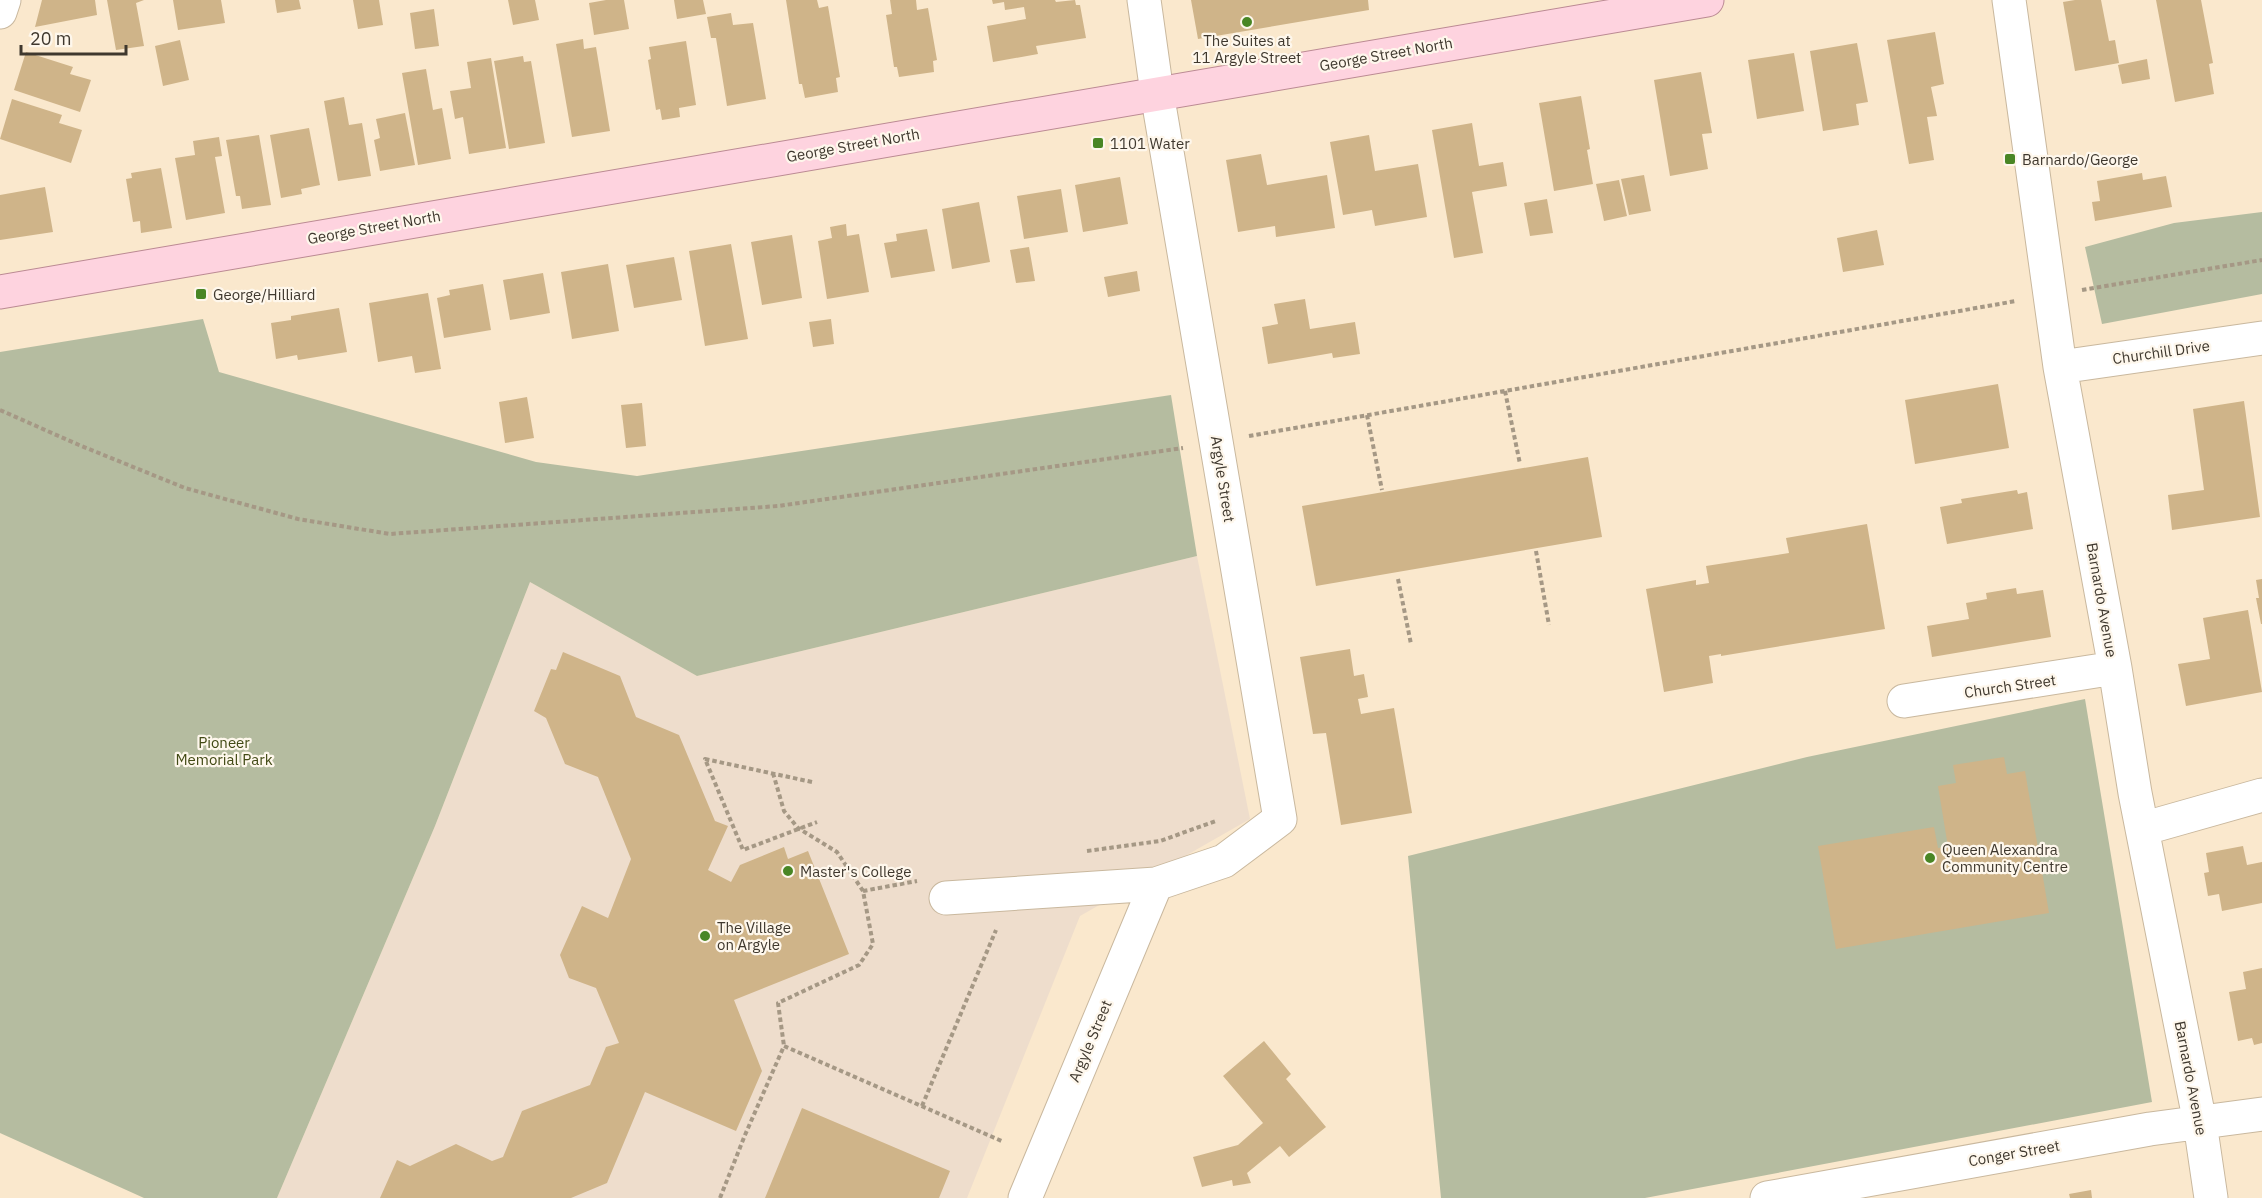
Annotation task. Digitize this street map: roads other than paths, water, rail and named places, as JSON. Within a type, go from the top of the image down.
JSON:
[{"type":"main road","name":"George Street North","points":[[0,292],[1707,0]]},
{"type":"street","points":[[0,12],[4,0]]},
{"type":"street","name":"Argyle Street","points":[[946,898],[1156,884],[1224,861],[1280,819],[1157,93],[1144,0]]},
{"type":"street","name":"Barnardo Avenue","points":[[2009,0],[2060,367],[2142,829],[2200,1123],[2211,1198]]},
{"type":"street","name":"Churchill Drive","points":[[2060,367],[2262,338]]},
{"type":"street","name":"Church Street","points":[[1904,701],[2115,668]]},
{"type":"street","points":[[2142,829],[2262,795]]},
{"type":"street","name":"Argyle Street","points":[[1025,1198],[1156,884]]},
{"type":"street","name":"Conger Street","points":[[1767,1198],[2150,1129],[2262,1114]]},
{"type":"place","name":"The Suites at 11 Argyle Street","points":[[1247,22]]},
{"type":"place","name":"1101 Water","points":[[1098,143]]},
{"type":"place","name":"Barnardo/George","points":[[2010,159]]},
{"type":"place","name":"George/Hilliard","points":[[201,294]]},
{"type":"place","name":"Queen Alexandra Community Centre","points":[[1930,858]]},
{"type":"place","name":"Master's College","points":[[788,871]]},
{"type":"place","name":"The Village on Argyle","points":[[705,936]]},
{"type":"park label","name":"Pioneer Memorial Park","points":[[224,750]]}]
